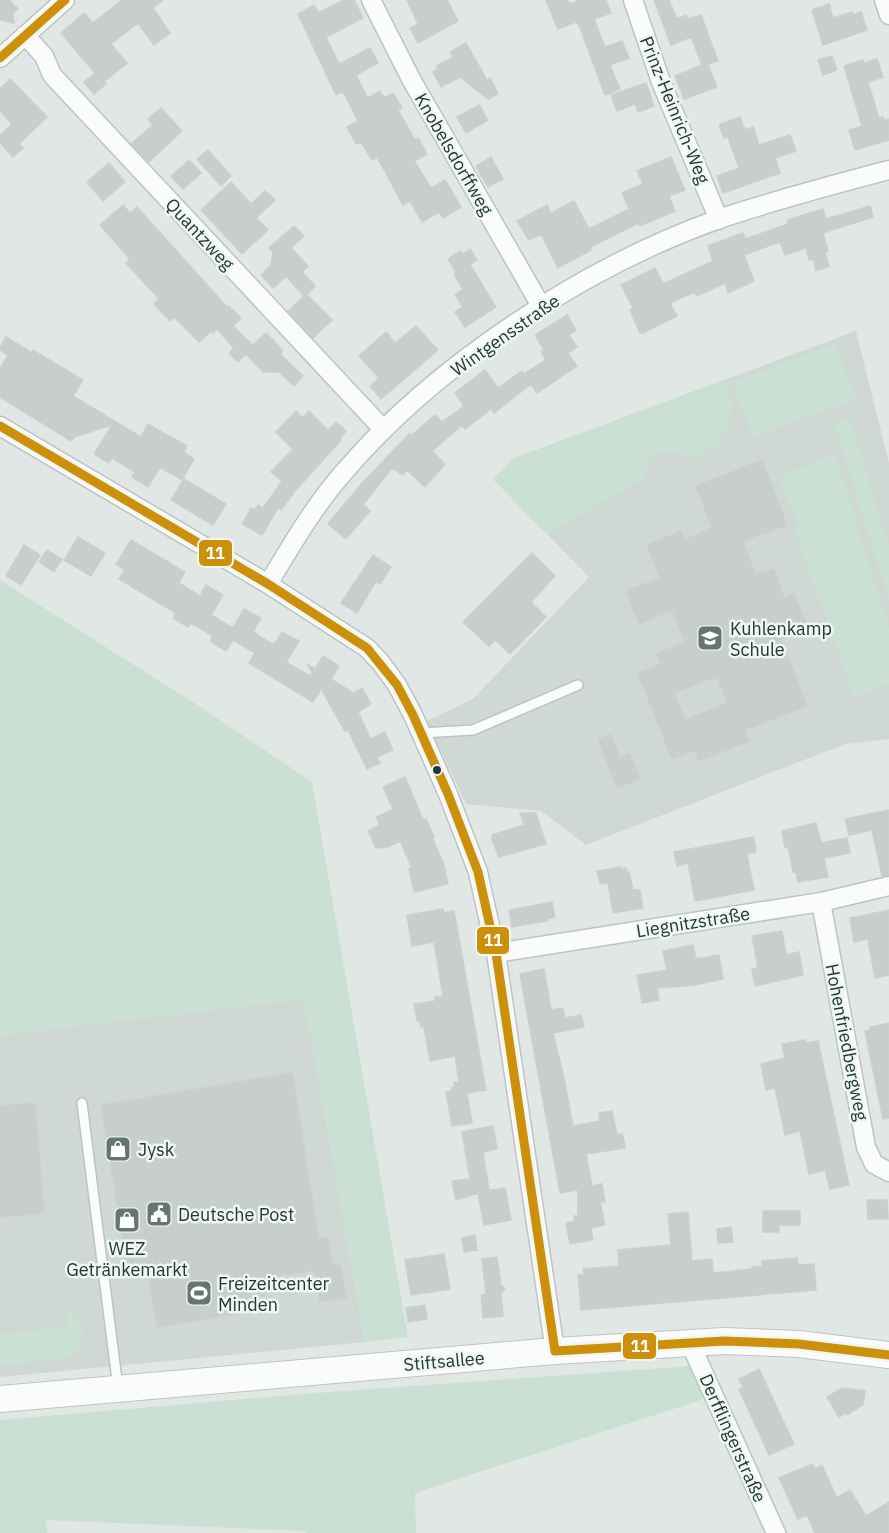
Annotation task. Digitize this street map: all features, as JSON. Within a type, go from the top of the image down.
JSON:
[{"type":"main road","name":"Stiftsallee","points":[[0,1399],[555,1351],[724,1341],[800,1344],[889,1355]]},
{"type":"street","points":[[0,58],[65,0]]},
{"type":"street","name":"Knobelsdorffweg","points":[[371,0],[411,79],[541,306]]},
{"type":"street","name":"Prinz-Heinrich-Weg","points":[[633,0],[661,82],[719,219]]},
{"type":"street","points":[[884,0],[889,15]]},
{"type":"street","name":"Quantzweg","points":[[25,35],[44,57],[52,75],[383,429]]},
{"type":"street","name":"Wintgensstraße","points":[[268,584],[306,523],[342,473],[383,429],[464,361],[541,306],[648,248],[719,219],[889,170]]},
{"type":"street","points":[[0,426],[268,584],[367,648],[397,685],[422,733],[474,861],[496,953],[555,1351]]},
{"type":"street","name":"Liegnitzstraße","points":[[496,953],[821,902],[889,886]]},
{"type":"street","name":"Hohenfriedbergweg","points":[[821,902],[866,1147],[874,1164],[889,1172]]},
{"type":"street","name":"Derfflingerstraße","points":[[690,1343],[776,1533]]},
{"type":"lane","points":[[422,733],[472,730],[578,685]]},
{"type":"lane","points":[[82,1103],[118,1390]]},
{"type":"shaded area","name":"Kuhlenkamp Schule","points":[[856,331],[889,463],[889,739],[845,744],[586,845],[541,811],[466,804],[427,721],[473,699],[589,577],[493,479],[512,459]]},
{"type":"shaded area","points":[[302,999],[311,1035],[365,1342],[0,1377],[0,1035]]},
{"type":"green space","points":[[835,344],[856,399],[753,437],[732,382]]},
{"type":"green space","points":[[726,379],[732,406],[728,425],[718,443],[702,456],[694,458],[667,451],[651,457],[645,478],[547,534],[493,479],[512,459]]},
{"type":"green space","points":[[850,418],[889,547],[889,601],[834,423]]},
{"type":"green space","points":[[835,454],[889,629],[889,684],[854,697],[794,529],[799,527],[778,477]]},
{"type":"green space","points":[[0,580],[202,708],[312,782],[408,1337],[365,1342],[311,1035],[302,999],[0,1035]]},
{"type":"green space","points":[[67,1314],[73,1314],[78,1319],[82,1331],[79,1345],[71,1356],[65,1359],[0,1365],[0,1334],[68,1327]]},
{"type":"green space","points":[[691,1366],[704,1399],[415,1493],[416,1533],[307,1533],[306,1531],[45,1520],[48,1533],[0,1533],[0,1420],[303,1394]]},
{"type":"building","points":[[0,0],[9,0],[18,9],[13,13],[14,23],[0,20]]},
{"type":"building","points":[[122,0],[163,0],[153,8],[170,33],[154,45],[138,23],[111,44],[127,63],[104,82],[106,84],[94,94],[84,82],[95,73],[61,33],[84,13],[93,23]]},
{"type":"building","points":[[344,0],[354,0],[363,18],[326,37],[339,64],[370,48],[378,63],[356,75],[368,98],[380,91],[384,98],[393,93],[402,108],[398,110],[415,140],[418,138],[427,154],[414,161],[431,188],[445,180],[461,207],[443,218],[439,212],[422,222],[410,201],[403,205],[377,157],[372,160],[361,142],[356,144],[347,127],[358,121],[343,92],[336,95],[298,14],[314,5],[318,13]]},
{"type":"building","points":[[407,0],[447,0],[458,21],[418,43],[410,28],[418,24]]},
{"type":"building","points":[[546,0],[568,0],[570,4],[580,0],[606,0],[611,13],[594,19],[605,47],[622,41],[629,58],[610,65],[620,89],[605,95],[579,25],[576,22],[558,29]]},
{"type":"building","points":[[654,0],[669,0],[677,19],[686,15],[688,19],[701,15],[718,61],[708,64],[717,87],[684,99],[675,76],[702,65],[691,37],[671,45]]},
{"type":"building","points":[[829,4],[833,18],[852,12],[853,15],[861,12],[867,30],[823,45],[812,10]]},
{"type":"building","points":[[466,43],[487,80],[490,78],[498,94],[488,99],[460,77],[441,87],[433,72],[438,69],[436,66],[453,57],[450,52]]},
{"type":"building","points":[[832,56],[837,70],[823,75],[818,60]]},
{"type":"building","points":[[877,59],[883,77],[868,82],[879,118],[889,119],[889,140],[855,150],[849,130],[862,126],[844,66],[863,60],[864,63]]},
{"type":"building","points":[[10,79],[47,117],[19,144],[23,148],[13,157],[0,143],[0,135],[12,124],[0,111],[0,89]]},
{"type":"building","points":[[646,83],[654,106],[638,112],[635,104],[617,111],[611,95]]},
{"type":"building","points":[[479,105],[488,120],[466,133],[457,117]]},
{"type":"building","points":[[161,108],[182,131],[149,162],[131,144],[153,125],[148,119]]},
{"type":"building","points":[[740,117],[745,130],[753,127],[759,145],[790,135],[796,151],[775,158],[780,173],[723,193],[717,176],[739,168],[728,137],[724,138],[719,125]]},
{"type":"building","points":[[208,150],[231,176],[221,186],[197,159]]},
{"type":"building","points":[[491,157],[503,179],[488,187],[476,166]]},
{"type":"building","points":[[671,157],[685,190],[669,196],[675,211],[640,226],[639,223],[590,247],[591,250],[558,268],[541,234],[529,240],[517,221],[547,205],[551,213],[574,201],[589,229],[629,209],[622,193],[643,184],[637,171]]},
{"type":"building","points":[[189,160],[201,173],[183,189],[171,176]]},
{"type":"building","points":[[109,163],[125,182],[103,201],[87,182]]},
{"type":"building","points":[[231,182],[251,204],[265,191],[275,200],[256,218],[268,230],[242,254],[201,210]]},
{"type":"building","points":[[123,205],[130,213],[137,207],[227,307],[229,306],[241,318],[233,326],[253,345],[266,333],[276,343],[283,351],[280,354],[303,376],[294,386],[279,372],[263,372],[246,354],[238,362],[229,353],[234,348],[217,329],[213,333],[211,331],[199,342],[174,317],[170,321],[154,304],[159,299],[126,263],[130,259],[100,225]]},
{"type":"building","points":[[870,206],[873,217],[823,233],[829,266],[816,271],[813,259],[809,260],[806,248],[785,255],[780,242],[744,255],[754,281],[728,293],[725,283],[697,296],[695,292],[672,302],[671,305],[677,316],[640,333],[630,310],[633,308],[621,285],[655,268],[663,284],[713,261],[708,246],[743,233],[745,239],[788,224],[787,220],[823,209],[826,219]]},
{"type":"building","points":[[294,226],[304,236],[291,248],[308,266],[302,272],[315,286],[307,295],[332,320],[313,338],[288,311],[304,296],[286,276],[273,288],[261,275],[271,265],[273,252],[269,248]]},
{"type":"building","points":[[470,249],[477,260],[470,265],[496,307],[465,327],[455,312],[463,307],[455,295],[463,289],[448,259],[460,251],[463,254]]},
{"type":"building","points":[[567,315],[576,330],[569,335],[577,347],[568,353],[577,366],[537,393],[531,384],[494,413],[491,409],[465,429],[462,425],[432,451],[445,464],[425,487],[407,470],[403,475],[392,468],[363,505],[370,511],[346,539],[328,524],[363,482],[410,433],[412,435],[435,415],[442,422],[464,406],[455,393],[485,370],[498,388],[522,371],[524,374],[546,360],[541,352],[544,350],[535,335]]},
{"type":"building","points":[[416,326],[438,350],[381,399],[370,386],[379,378],[359,356],[386,332],[395,343]]},
{"type":"building","points":[[6,337],[32,353],[33,350],[83,380],[73,396],[141,437],[148,424],[187,446],[184,452],[194,459],[182,480],[160,467],[148,487],[132,477],[135,472],[112,458],[109,463],[94,454],[112,425],[74,437],[71,441],[0,397],[0,368],[8,355],[0,348]]},
{"type":"building","points":[[296,411],[303,418],[309,411],[328,430],[336,422],[346,431],[339,439],[341,440],[281,510],[278,508],[262,535],[242,524],[251,508],[255,510],[258,505],[263,508],[282,481],[271,472],[293,449],[276,432]]},
{"type":"building","points":[[762,460],[787,525],[743,541],[756,575],[774,569],[784,598],[794,593],[808,628],[781,639],[807,706],[745,730],[749,741],[699,761],[694,750],[672,759],[638,673],[661,664],[656,654],[685,642],[672,610],[639,624],[626,591],[660,578],[647,545],[681,531],[684,540],[712,528],[696,486]],"holes":[[[717,676],[727,703],[685,720],[674,693]]]},
{"type":"building","points":[[184,479],[226,504],[213,525],[171,500]]},
{"type":"building","points":[[78,537],[105,553],[91,576],[64,560]]},
{"type":"building","points":[[131,540],[185,572],[179,583],[200,596],[206,585],[223,595],[211,615],[233,628],[244,609],[261,618],[253,632],[274,645],[282,632],[299,641],[286,662],[310,676],[312,673],[307,664],[315,669],[323,656],[339,666],[331,679],[353,693],[362,688],[371,704],[358,712],[371,739],[385,732],[393,750],[377,757],[380,763],[367,769],[348,730],[345,731],[321,689],[313,702],[249,663],[255,653],[233,640],[226,651],[210,641],[213,636],[191,623],[188,627],[173,618],[176,613],[119,579],[125,570],[116,564]]},
{"type":"building","points":[[24,545],[40,555],[21,585],[6,576]]},
{"type":"building","points":[[47,550],[62,559],[54,572],[39,562]]},
{"type":"building","points":[[532,553],[555,576],[531,602],[546,617],[510,654],[495,640],[489,646],[463,622]]},
{"type":"building","points":[[373,555],[391,567],[380,584],[376,581],[357,613],[341,603]]},
{"type":"building","points":[[611,734],[620,758],[630,753],[640,779],[617,788],[598,740]]},
{"type":"building","points":[[405,777],[423,820],[426,819],[434,837],[432,837],[444,865],[448,884],[414,892],[409,869],[412,868],[400,841],[388,847],[376,848],[368,831],[380,825],[376,817],[393,809],[383,787]]},
{"type":"building","points":[[889,810],[889,875],[882,876],[872,830],[849,835],[845,819]]},
{"type":"building","points":[[520,813],[536,813],[546,844],[499,857],[492,835],[524,825]]},
{"type":"building","points":[[816,823],[821,843],[847,838],[850,853],[824,858],[828,877],[798,882],[796,872],[793,872],[788,846],[785,847],[782,831]]},
{"type":"building","points":[[754,837],[756,852],[747,854],[754,890],[695,901],[688,863],[677,866],[674,852]]},
{"type":"building","points":[[621,867],[621,869],[626,868],[627,873],[629,872],[633,890],[640,890],[643,908],[613,913],[608,883],[600,884],[597,871]]},
{"type":"building","points":[[552,902],[555,917],[547,921],[512,927],[509,910]]},
{"type":"building","points":[[443,909],[444,913],[454,911],[486,1090],[467,1093],[472,1123],[452,1126],[446,1092],[452,1091],[452,1087],[455,1086],[454,1082],[459,1082],[455,1056],[430,1061],[424,1027],[421,1027],[419,1019],[417,1020],[414,1004],[435,1001],[435,997],[443,996],[434,942],[412,946],[407,915]]},
{"type":"building","points":[[889,910],[889,975],[875,978],[868,939],[854,942],[850,918]]},
{"type":"building","points":[[782,931],[786,955],[799,952],[803,975],[755,986],[752,969],[758,968],[752,936]]},
{"type":"building","points":[[693,945],[696,959],[719,955],[723,979],[695,985],[657,988],[659,1000],[642,1003],[637,975],[667,970],[663,951]]},
{"type":"building","points":[[544,969],[551,1010],[563,1008],[565,1018],[581,1015],[584,1027],[553,1033],[573,1126],[600,1121],[599,1113],[612,1111],[617,1135],[622,1134],[625,1148],[586,1154],[592,1186],[602,1184],[605,1202],[600,1202],[605,1225],[591,1228],[593,1240],[570,1244],[566,1223],[575,1221],[574,1216],[578,1216],[578,1190],[560,1193],[520,974]]},
{"type":"building","points":[[889,1023],[889,1118],[883,1119],[865,1031],[870,1030],[870,1027]]},
{"type":"building","points":[[806,1040],[806,1043],[818,1041],[849,1185],[830,1189],[825,1170],[809,1174],[800,1131],[785,1135],[775,1088],[766,1090],[761,1064],[785,1058],[782,1044]]},
{"type":"building","points":[[292,1073],[319,1239],[328,1237],[333,1266],[340,1265],[346,1298],[320,1302],[315,1270],[263,1278],[265,1295],[239,1299],[241,1313],[157,1327],[147,1267],[128,1270],[101,1105]]},
{"type":"building","points":[[35,1103],[44,1213],[0,1217],[0,1106]]},
{"type":"building","points":[[493,1126],[497,1149],[483,1152],[489,1190],[485,1191],[505,1188],[511,1220],[484,1225],[478,1193],[456,1200],[452,1181],[470,1179],[462,1132]]},
{"type":"building","points":[[867,1200],[887,1200],[888,1219],[868,1219]]},
{"type":"building","points":[[763,1211],[800,1211],[800,1225],[779,1225],[779,1232],[763,1232]]},
{"type":"building","points":[[688,1212],[692,1261],[712,1259],[713,1273],[752,1269],[752,1267],[762,1266],[762,1261],[797,1258],[798,1265],[814,1264],[816,1290],[581,1310],[578,1275],[584,1275],[583,1269],[619,1266],[618,1250],[671,1245],[668,1214]]},
{"type":"building","points":[[731,1227],[733,1242],[718,1243],[717,1229]]},
{"type":"building","points":[[475,1235],[477,1250],[464,1252],[462,1238]]},
{"type":"building","points":[[444,1254],[450,1289],[411,1295],[405,1260]]},
{"type":"building","points":[[497,1257],[501,1285],[505,1289],[501,1294],[503,1316],[483,1318],[481,1295],[486,1294],[482,1259]]},
{"type":"building","points":[[425,1305],[427,1319],[408,1322],[406,1308]]},
{"type":"building","points":[[759,1369],[794,1444],[769,1455],[739,1389],[743,1387],[739,1379]]},
{"type":"building","points":[[842,1388],[865,1391],[863,1405],[839,1417],[827,1397]]},
{"type":"building","points":[[813,1464],[815,1469],[822,1465],[837,1498],[850,1490],[866,1516],[889,1502],[889,1533],[815,1533],[807,1515],[798,1519],[779,1478]]},
{"type":"transit line","name":"11","points":[[0,58],[65,0]]},
{"type":"transit line","name":"11","points":[[0,426],[268,584],[367,648],[397,685],[448,794],[478,872],[496,953],[555,1351],[724,1341],[799,1344],[889,1355]]},
{"type":"place","name":"Kuhlenkamp Schule","points":[[710,638]]},
{"type":"place","name":"Jysk","points":[[118,1149]]},
{"type":"place","name":"Deutsche Post","points":[[159,1214]]},
{"type":"place","name":"WEZ Getränkemarkt","points":[[127,1220]]},
{"type":"place","name":"Freizeitcenter Minden","points":[[199,1293]]}]
